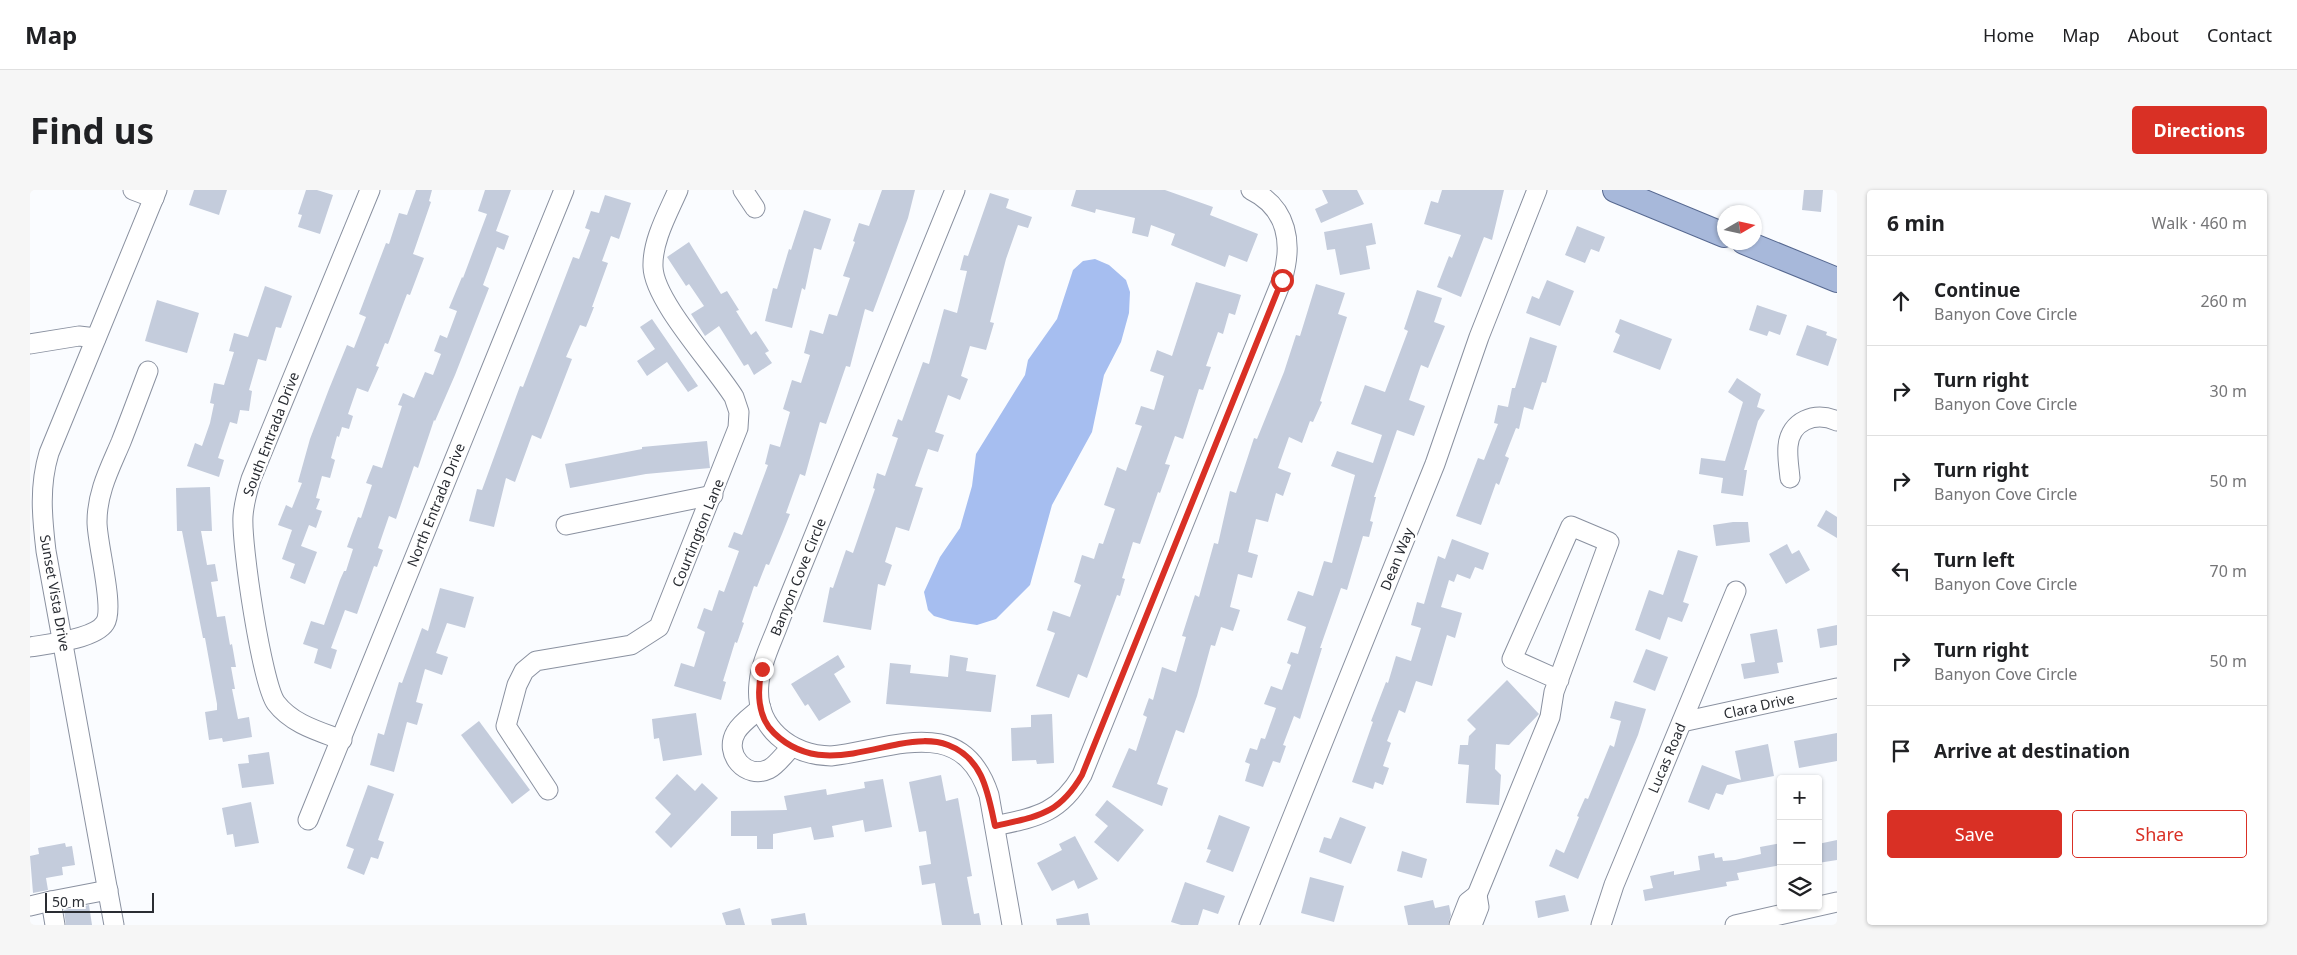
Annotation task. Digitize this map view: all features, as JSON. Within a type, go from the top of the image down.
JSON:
[{"type":"main road","points":[[1615,190],[1717,232]]},
{"type":"main road","points":[[1762,249],[1837,280]]},
{"type":"street","points":[[133,190],[155,194]]},
{"type":"street","name":"South Entrada Drive","points":[[342,740],[300,724],[275,701],[269,686],[261,653],[248,568],[243,517],[245,498],[251,479],[370,190]]},
{"type":"street","name":"North Entrada Drive","points":[[308,820],[564,190]]},
{"type":"street","name":"Courtington Lane","points":[[548,790],[506,726],[517,685],[524,671],[536,661],[631,645],[659,627],[734,444],[738,428],[739,412],[734,396],[673,312],[656,283],[653,267],[655,250],[678,190]]},
{"type":"street","points":[[743,190],[755,208]]},
{"type":"street","name":"Banyon Cove Circle","points":[[955,190],[775,634],[759,684],[761,708],[771,730],[792,747],[814,755],[831,756],[916,741],[931,741],[948,745],[975,765],[984,778],[995,826],[1012,925]]},
{"type":"street","points":[[995,826],[1034,817],[1050,811],[1063,802],[1082,775],[1282,280],[1289,248],[1286,232],[1279,216],[1269,202],[1251,190]]},
{"type":"street","name":"Dean Way","points":[[1249,925],[1435,464],[1479,337],[1537,190]]},
{"type":"street","name":"Sunset Vista Drive","points":[[114,925],[42,518],[42,484],[38,463],[96,338],[155,194]]},
{"type":"street","points":[[30,344],[79,336],[96,338]]},
{"type":"street","points":[[30,647],[63,642],[101,628],[108,616],[108,604],[98,538],[98,500],[148,371]]},
{"type":"street","points":[[1790,478],[1789,440],[1797,425],[1809,418],[1816,417],[1837,421]]},
{"type":"street","points":[[566,525],[713,495]]},
{"type":"street","points":[[1459,925],[1468,902],[1477,895],[1550,717],[1559,680],[1609,542],[1571,526],[1512,659],[1559,680]]},
{"type":"street","name":"Lucas Road","points":[[1601,925],[1614,885],[1736,591]]},
{"type":"street","name":"Clara Drive","points":[[1682,722],[1837,688]]},
{"type":"street","points":[[761,708],[736,731],[732,742],[735,759],[744,769],[760,771],[770,768],[792,747]]},
{"type":"street","points":[[30,906],[51,900],[108,890]]},
{"type":"street","points":[[1472,925],[1479,907],[1477,895]]},
{"type":"street","points":[[51,900],[55,925]]},
{"type":"street","points":[[1735,925],[1762,922],[1837,902]]},
{"type":"water","points":[[1095,259],[1109,265],[1126,280],[1130,292],[1129,313],[1121,342],[1104,375],[1092,432],[1052,505],[1030,585],[996,619],[977,625],[934,616],[928,610],[924,592],[940,557],[960,528],[972,486],[976,454],[1025,375],[1028,360],[1057,319],[1073,270],[1083,261]]},
{"type":"building","points":[[194,190],[227,190],[219,215],[189,205]]},
{"type":"building","points":[[306,190],[317,190],[333,195],[320,234],[298,227],[302,215],[298,214]]},
{"type":"building","points":[[416,190],[432,190],[429,201],[431,202],[413,254],[424,258],[410,295],[407,294],[388,344],[385,343],[376,366],[379,367],[368,392],[357,388],[348,414],[353,416],[349,429],[342,427],[339,437],[337,436],[331,458],[335,460],[330,478],[322,476],[316,498],[320,499],[316,509],[322,511],[316,528],[309,525],[301,546],[317,552],[305,584],[290,578],[295,564],[282,559],[292,530],[278,525],[286,505],[292,508],[302,483],[298,482],[310,439],[347,345],[354,348],[366,317],[359,314],[386,243],[389,244],[399,213],[407,215]]},
{"type":"building","points":[[485,190],[511,190],[496,231],[509,236],[504,250],[497,247],[483,285],[489,288],[455,375],[434,420],[418,468],[414,466],[396,519],[389,516],[378,548],[383,550],[377,567],[374,566],[357,614],[345,610],[331,648],[337,650],[331,669],[314,663],[318,649],[303,644],[311,621],[324,625],[340,580],[344,571],[346,571],[353,549],[347,547],[358,517],[361,518],[372,485],[366,483],[373,465],[382,468],[402,406],[398,405],[403,393],[414,398],[425,372],[433,375],[441,354],[434,351],[440,335],[447,338],[457,311],[449,308],[463,278],[487,214],[478,211]]},
{"type":"building","points":[[882,190],[915,190],[908,218],[873,312],[865,309],[850,367],[846,366],[826,424],[820,422],[805,476],[800,474],[786,513],[790,514],[782,534],[769,565],[766,564],[757,587],[754,586],[742,622],[744,623],[737,643],[735,642],[723,681],[726,682],[721,700],[674,686],[681,663],[694,667],[705,632],[697,628],[704,608],[712,611],[719,590],[724,592],[739,551],[728,547],[734,532],[742,535],[768,465],[765,464],[770,444],[780,447],[790,412],[783,409],[792,380],[801,383],[810,355],[804,353],[810,330],[823,334],[829,314],[837,316],[850,278],[843,276],[855,242],[853,241],[859,223],[869,226]]},
{"type":"building","points":[[1076,190],[1165,190],[1213,207],[1210,215],[1258,234],[1247,262],[1229,255],[1225,267],[1171,245],[1175,234],[1151,225],[1148,237],[1132,233],[1135,218],[1096,209],[1095,213],[1071,206]]},
{"type":"building","points":[[1322,190],[1357,190],[1364,204],[1321,223],[1315,209],[1328,203]]},
{"type":"building","points":[[1442,190],[1504,190],[1492,240],[1484,237],[1461,297],[1437,287],[1449,256],[1452,258],[1461,235],[1424,224],[1431,201],[1438,203]]},
{"type":"building","points":[[1804,190],[1823,190],[1821,212],[1802,210]]},
{"type":"building","points":[[990,193],[1009,199],[1006,208],[1032,217],[1028,228],[1018,225],[1006,259],[990,322],[994,323],[986,350],[970,346],[961,376],[968,379],[960,400],[948,395],[935,432],[944,435],[938,452],[928,449],[915,486],[923,488],[909,531],[896,527],[885,562],[892,565],[885,586],[878,584],[871,630],[823,622],[830,587],[833,588],[846,550],[853,553],[875,489],[873,488],[877,473],[885,476],[898,438],[892,436],[898,419],[902,421],[923,362],[929,364],[944,309],[957,313],[967,271],[960,270],[964,255],[968,256]]},
{"type":"building","points":[[605,195],[631,203],[619,239],[611,236],[602,261],[608,263],[592,307],[594,307],[586,327],[580,325],[566,357],[572,359],[541,439],[532,435],[515,482],[506,478],[494,527],[469,521],[477,489],[482,490],[520,386],[523,387],[573,257],[579,259],[590,230],[585,228],[591,211],[599,213]]},
{"type":"building","points":[[804,210],[831,219],[821,250],[814,248],[805,290],[802,288],[792,328],[765,321],[773,288],[777,289],[789,249],[791,250]]},
{"type":"building","points":[[1372,223],[1376,244],[1366,246],[1370,269],[1340,275],[1335,249],[1327,250],[1324,232]]},
{"type":"building","points":[[1577,226],[1605,237],[1599,252],[1591,249],[1585,263],[1565,255]]},
{"type":"building","points":[[689,242],[721,294],[727,291],[739,310],[736,311],[751,335],[756,331],[769,351],[765,353],[772,363],[754,375],[748,364],[744,366],[719,326],[705,336],[691,314],[704,306],[689,284],[686,286],[667,257]]},
{"type":"building","points":[[1547,280],[1574,291],[1560,326],[1526,313],[1532,296],[1539,299]]},
{"type":"building","points":[[1196,282],[1241,295],[1235,315],[1229,313],[1223,334],[1218,332],[1206,366],[1211,367],[1203,390],[1199,389],[1183,439],[1175,436],[1165,464],[1170,465],[1160,493],[1158,492],[1140,544],[1133,542],[1122,578],[1125,579],[1120,596],[1117,595],[1087,678],[1078,674],[1069,698],[1036,686],[1055,633],[1047,630],[1053,611],[1070,617],[1081,585],[1074,582],[1082,555],[1094,559],[1099,543],[1103,544],[1115,509],[1104,505],[1117,467],[1126,471],[1142,426],[1135,424],[1141,406],[1154,410],[1164,376],[1150,371],[1157,350],[1172,356]]},
{"type":"building","points":[[1316,284],[1345,293],[1338,314],[1347,317],[1320,401],[1322,402],[1313,422],[1310,421],[1302,443],[1289,437],[1278,468],[1291,473],[1283,496],[1276,493],[1268,522],[1256,519],[1248,552],[1258,555],[1252,578],[1238,574],[1230,607],[1240,610],[1233,631],[1221,627],[1215,646],[1211,645],[1197,696],[1184,733],[1176,730],[1157,784],[1168,788],[1162,806],[1112,787],[1129,748],[1136,751],[1147,717],[1143,715],[1149,698],[1153,700],[1162,667],[1176,672],[1186,637],[1182,636],[1195,595],[1199,597],[1214,543],[1218,544],[1230,491],[1236,493],[1254,438],[1257,439],[1284,372],[1296,335],[1300,336]]},
{"type":"building","points":[[265,286],[292,296],[281,328],[276,327],[266,361],[258,359],[249,390],[252,391],[249,411],[240,410],[237,424],[230,422],[218,458],[224,460],[219,477],[187,466],[195,443],[202,446],[210,423],[214,404],[210,403],[214,383],[224,385],[234,352],[229,351],[234,333],[248,337]]},
{"type":"building","points":[[1417,290],[1442,298],[1434,322],[1445,326],[1428,368],[1421,365],[1409,400],[1425,406],[1414,436],[1397,430],[1374,497],[1376,497],[1370,521],[1373,522],[1369,537],[1363,536],[1347,590],[1341,588],[1320,648],[1322,648],[1300,719],[1294,716],[1283,745],[1286,746],[1280,763],[1273,761],[1263,787],[1245,781],[1250,764],[1245,762],[1250,748],[1257,750],[1261,738],[1265,739],[1276,708],[1264,704],[1271,686],[1282,690],[1291,665],[1287,663],[1291,652],[1298,654],[1306,627],[1287,620],[1298,591],[1313,596],[1324,561],[1332,563],[1355,475],[1331,466],[1337,451],[1373,463],[1382,435],[1351,424],[1365,385],[1385,392],[1408,331],[1404,329]]},
{"type":"building","points":[[157,300],[199,313],[187,353],[145,341]]},
{"type":"building","points":[[1757,305],[1787,315],[1780,335],[1769,331],[1767,336],[1749,330]]},
{"type":"building","points":[[652,319],[698,386],[688,392],[667,362],[647,376],[637,361],[655,349],[640,327]]},
{"type":"building","points":[[1620,319],[1672,339],[1660,370],[1613,352],[1620,335],[1615,332]]},
{"type":"building","points":[[1807,325],[1827,332],[1826,335],[1837,339],[1828,366],[1796,355]]},
{"type":"building","points":[[1530,337],[1557,346],[1546,383],[1542,382],[1533,410],[1524,407],[1519,429],[1516,428],[1505,456],[1509,458],[1499,485],[1496,483],[1481,525],[1456,516],[1478,458],[1484,460],[1498,424],[1494,423],[1498,405],[1508,407],[1512,388],[1515,388]]},
{"type":"building","points":[[1737,378],[1761,394],[1757,407],[1765,410],[1758,421],[1744,470],[1747,470],[1743,496],[1721,493],[1723,478],[1699,474],[1701,458],[1725,461],[1743,402],[1728,392]]},
{"type":"building","points":[[707,441],[710,468],[646,474],[570,488],[565,464],[642,449],[642,447]]},
{"type":"building","points":[[210,487],[212,531],[201,531],[207,565],[215,564],[218,581],[211,582],[217,617],[225,616],[230,645],[232,644],[236,667],[231,667],[235,689],[232,689],[238,719],[249,717],[252,737],[223,742],[222,738],[209,740],[205,712],[217,710],[217,704],[182,531],[177,531],[176,488]]},
{"type":"building","points":[[1826,510],[1837,517],[1837,538],[1817,526]]},
{"type":"building","points":[[1748,522],[1750,542],[1716,546],[1713,525]]},
{"type":"building","points":[[1452,539],[1489,553],[1483,570],[1475,567],[1470,579],[1457,574],[1454,582],[1449,580],[1441,607],[1462,613],[1455,638],[1447,635],[1432,686],[1416,681],[1405,713],[1399,710],[1387,741],[1391,743],[1383,766],[1389,768],[1383,785],[1375,782],[1373,789],[1352,782],[1373,722],[1371,721],[1386,682],[1388,683],[1396,656],[1411,661],[1421,628],[1411,625],[1417,602],[1424,604],[1438,556],[1445,559]]},
{"type":"building","points":[[1787,544],[1792,554],[1799,550],[1810,570],[1786,584],[1769,554]]},
{"type":"building","points":[[1678,550],[1698,556],[1683,602],[1689,604],[1682,622],[1668,617],[1660,640],[1635,630],[1649,590],[1663,595]]},
{"type":"building","points":[[440,588],[474,597],[465,628],[447,623],[436,653],[448,657],[442,675],[425,669],[416,702],[423,704],[417,725],[407,722],[394,772],[370,765],[378,733],[384,735],[399,682],[402,683],[422,628],[428,631]]},
{"type":"building","points":[[1837,625],[1837,645],[1820,648],[1817,629]]},
{"type":"building","points":[[1777,629],[1783,662],[1777,663],[1779,673],[1744,679],[1741,664],[1755,662],[1750,634]]},
{"type":"building","points":[[1646,649],[1668,657],[1655,691],[1633,682]]},
{"type":"building","points":[[838,655],[845,667],[834,674],[851,702],[819,721],[808,704],[805,706],[791,684]]},
{"type":"building","points":[[950,655],[968,658],[966,671],[996,675],[991,712],[886,704],[890,663],[911,665],[910,673],[948,677]]},
{"type":"building","points":[[1507,680],[1539,714],[1509,745],[1496,744],[1495,769],[1501,775],[1499,805],[1466,803],[1469,765],[1458,764],[1460,745],[1468,745],[1469,736],[1476,729],[1467,720]]},
{"type":"building","points":[[1615,701],[1646,709],[1638,735],[1578,879],[1549,866],[1556,849],[1564,853],[1579,817],[1577,816],[1585,798],[1588,799],[1610,745],[1614,747],[1621,721],[1610,718]]},
{"type":"building","points":[[696,713],[702,755],[663,761],[659,738],[654,739],[652,719]]},
{"type":"building","points":[[1052,714],[1054,763],[1037,764],[1036,760],[1012,761],[1011,728],[1031,727],[1031,715]]},
{"type":"building","points":[[479,721],[530,790],[512,804],[461,735]]},
{"type":"building","points":[[1837,733],[1837,761],[1799,768],[1794,741]]},
{"type":"building","points":[[1768,744],[1774,776],[1727,785],[1723,795],[1716,793],[1709,810],[1688,802],[1702,765],[1741,780],[1735,751]]},
{"type":"building","points":[[269,752],[274,784],[242,788],[238,764],[249,763],[248,755]]},
{"type":"building","points":[[677,774],[695,791],[702,783],[718,798],[671,848],[655,832],[671,814],[655,798]]},
{"type":"building","points":[[941,775],[946,801],[958,798],[972,876],[967,877],[974,914],[979,913],[981,925],[942,925],[935,883],[922,885],[919,866],[931,864],[926,831],[919,832],[909,782]]},
{"type":"building","points":[[883,779],[892,827],[865,832],[863,820],[832,826],[834,837],[814,840],[811,827],[773,834],[773,849],[757,849],[757,836],[731,836],[731,811],[787,810],[784,796],[826,789],[827,795],[865,788],[864,782]]},
{"type":"building","points":[[368,785],[394,794],[378,840],[384,842],[378,859],[371,857],[364,875],[347,868],[354,849],[346,846]]},
{"type":"building","points":[[1107,800],[1144,830],[1118,862],[1094,842],[1108,826],[1095,815]]},
{"type":"building","points":[[251,802],[259,843],[235,847],[233,834],[227,835],[222,808]]},
{"type":"building","points":[[1219,815],[1250,827],[1233,872],[1206,862],[1211,850],[1207,849]]},
{"type":"building","points":[[1340,817],[1366,827],[1351,864],[1319,852],[1324,837],[1331,839]]},
{"type":"building","points":[[1075,836],[1098,879],[1078,889],[1074,880],[1052,891],[1037,863],[1062,850],[1059,844]]},
{"type":"building","points":[[1837,840],[1837,860],[1822,862],[1822,843]]},
{"type":"building","points":[[65,843],[66,847],[72,846],[75,865],[62,867],[63,875],[46,878],[48,890],[33,893],[30,856],[39,854],[38,848]]},
{"type":"building","points":[[1777,844],[1777,866],[1737,873],[1739,880],[1726,882],[1727,886],[1645,901],[1643,890],[1653,888],[1650,876],[1674,871],[1674,875],[1700,870],[1698,856],[1714,853],[1715,858],[1722,857],[1723,861],[1735,860],[1761,854],[1760,847]]},
{"type":"building","points":[[1402,851],[1427,859],[1422,878],[1397,871]]},
{"type":"building","points":[[1310,877],[1344,886],[1334,922],[1301,913]]},
{"type":"building","points":[[1185,882],[1225,896],[1218,914],[1203,909],[1198,925],[1181,925],[1171,922]]},
{"type":"building","points":[[1565,895],[1569,911],[1538,918],[1535,901]]},
{"type":"building","points":[[1433,900],[1435,908],[1449,905],[1451,915],[1448,925],[1408,925],[1404,906]]},
{"type":"building","points":[[89,905],[92,925],[66,925],[64,910]]},
{"type":"building","points":[[740,908],[745,925],[726,925],[722,913]]},
{"type":"building","points":[[805,913],[807,925],[772,925],[771,919]]},
{"type":"building","points":[[1088,913],[1090,925],[1057,925],[1056,919]]},
{"type":"route","points":[[762,669],[759,684],[759,700],[764,716],[771,730],[784,742],[799,751],[814,755],[831,756],[916,741],[931,741],[948,745],[962,753],[975,765],[984,778],[995,826],[1034,817],[1050,811],[1063,802],[1074,789],[1082,775],[1282,280]]}]
